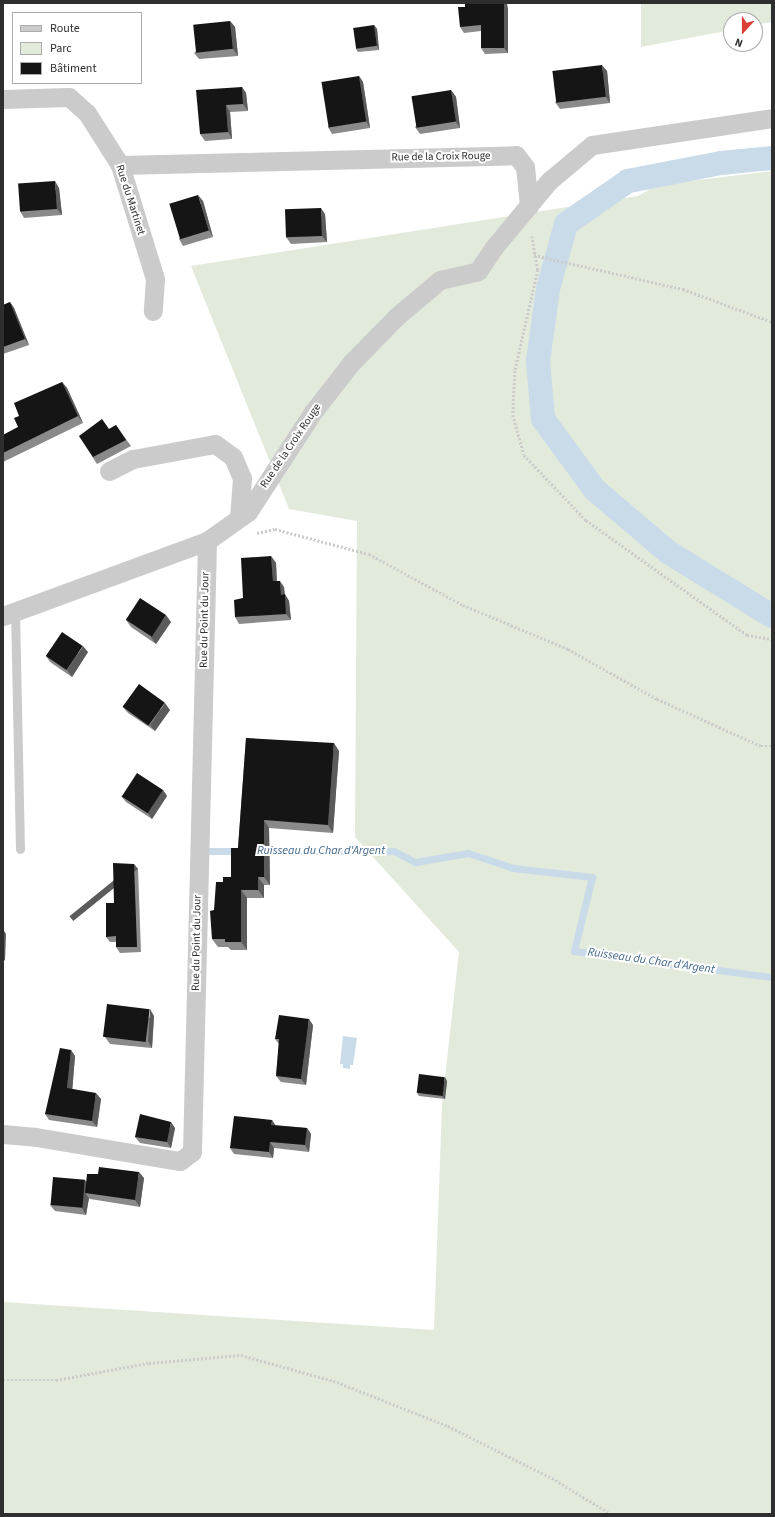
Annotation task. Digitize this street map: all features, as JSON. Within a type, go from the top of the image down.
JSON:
[{"type":"street","name":"Rue du Martinet","points":[[3,99],[69,97],[87,113],[120,165],[155,279],[153,311]]},
{"type":"street","name":"Rue de la Croix Rouge","points":[[9,613],[207,541],[248,512],[313,412],[351,363],[396,317],[440,280],[478,271],[549,181],[592,145],[772,118]]},
{"type":"street","name":"Rue de la Croix Rouge","points":[[120,165],[516,155],[525,167],[529,206]]},
{"type":"street","points":[[109,471],[133,459],[215,444],[233,457],[242,478],[232,523]]},
{"type":"street","name":"Rue du Point du Jour","points":[[3,1134],[36,1137],[180,1161],[192,1152],[207,541]]},
{"type":"lane","points":[[9,613],[20,849]]},
{"type":"path","points":[[772,322],[683,289],[583,264],[534,254],[538,270],[515,370],[513,415],[524,455],[586,520],[748,636],[772,639]]},
{"type":"path","points":[[232,523],[247,534],[275,530],[369,554],[463,605],[568,649],[657,699],[761,746],[772,746]]},
{"type":"path","points":[[3,1380],[56,1380],[149,1363],[241,1355],[337,1382],[448,1426],[552,1478],[611,1514]]},
{"type":"green space","points":[[641,3],[772,3],[772,22],[763,24],[763,12],[723,12],[723,32],[641,47]]},
{"type":"green space","points":[[772,171],[772,1514],[3,1514],[3,1302],[434,1330],[442,1105],[459,952],[355,837],[357,521],[289,509],[191,266],[638,196],[657,185]]},
{"type":"water","points":[[343,1036],[357,1038],[353,1065],[350,1065],[350,1069],[343,1068],[343,1064],[340,1064]]},
{"type":"building","points":[[465,3],[504,3],[504,48],[481,48],[481,25],[460,27],[458,7],[465,7]]},
{"type":"building","points":[[230,21],[233,49],[196,53],[193,25]]},
{"type":"building","points":[[374,25],[377,46],[356,49],[353,28]]},
{"type":"building","points":[[602,65],[606,97],[556,103],[552,71]]},
{"type":"building","points":[[359,76],[366,121],[329,127],[321,82]]},
{"type":"building","points":[[242,87],[243,104],[226,105],[228,132],[200,134],[196,90]]},
{"type":"building","points":[[451,90],[456,122],[416,128],[411,96]]},
{"type":"building","points":[[55,181],[57,209],[20,212],[18,184]]},
{"type":"building","points":[[198,195],[209,230],[180,239],[169,204]]},
{"type":"building","points":[[321,208],[322,236],[286,237],[285,209]]},
{"type":"building","points":[[10,302],[25,339],[3,347],[3,305]]},
{"type":"building","points":[[62,382],[78,416],[3,453],[3,435],[18,427],[14,418],[19,416],[14,403]]},
{"type":"building","points":[[102,419],[109,429],[116,425],[126,440],[93,457],[79,436]]},
{"type":"building","points":[[271,556],[273,581],[280,581],[281,595],[285,594],[286,614],[235,617],[234,600],[243,598],[241,558]]},
{"type":"building","points":[[140,598],[166,615],[152,637],[126,620]]},
{"type":"building","points":[[62,632],[83,646],[67,670],[46,656]]},
{"type":"building","points":[[139,684],[165,703],[148,725],[123,707]]},
{"type":"building","points":[[246,738],[334,743],[328,825],[264,820],[264,877],[258,877],[258,890],[241,890],[241,942],[225,942],[225,939],[212,939],[210,911],[214,910],[216,882],[223,882],[223,877],[231,877],[231,848],[238,848]]},
{"type":"building","points":[[137,773],[163,790],[148,813],[122,796]]},
{"type":"building","points":[[113,863],[134,864],[137,947],[116,947],[116,936],[106,937],[106,903],[114,903]]},
{"type":"building","points":[[107,1004],[150,1009],[146,1042],[103,1037]]},
{"type":"building","points":[[279,1015],[309,1019],[301,1079],[276,1076],[279,1039],[275,1039]]},
{"type":"building","points":[[60,1048],[71,1050],[67,1088],[96,1093],[92,1121],[45,1114]]},
{"type":"building","points":[[419,1074],[445,1077],[442,1096],[417,1093]]},
{"type":"building","points":[[140,1114],[171,1122],[167,1142],[135,1137]]},
{"type":"building","points":[[234,1116],[272,1120],[271,1125],[307,1128],[305,1145],[270,1142],[269,1152],[230,1148]]},
{"type":"building","points":[[99,1167],[139,1172],[135,1200],[85,1193],[87,1174],[98,1174]]},
{"type":"building","points":[[53,1177],[85,1180],[82,1208],[51,1205]]},
{"type":"waterway","points":[[772,158],[721,163],[628,181],[566,224],[548,289],[538,361],[543,419],[595,490],[668,552],[772,616]]},
{"type":"waterway","name":"Ruisseau du Char d'Argent","points":[[199,851],[239,851]]},
{"type":"waterway","name":"Ruisseau du Char d'Argent","points":[[261,851],[394,851],[415,862],[468,853],[513,868],[592,877],[574,951],[772,977]]}]
